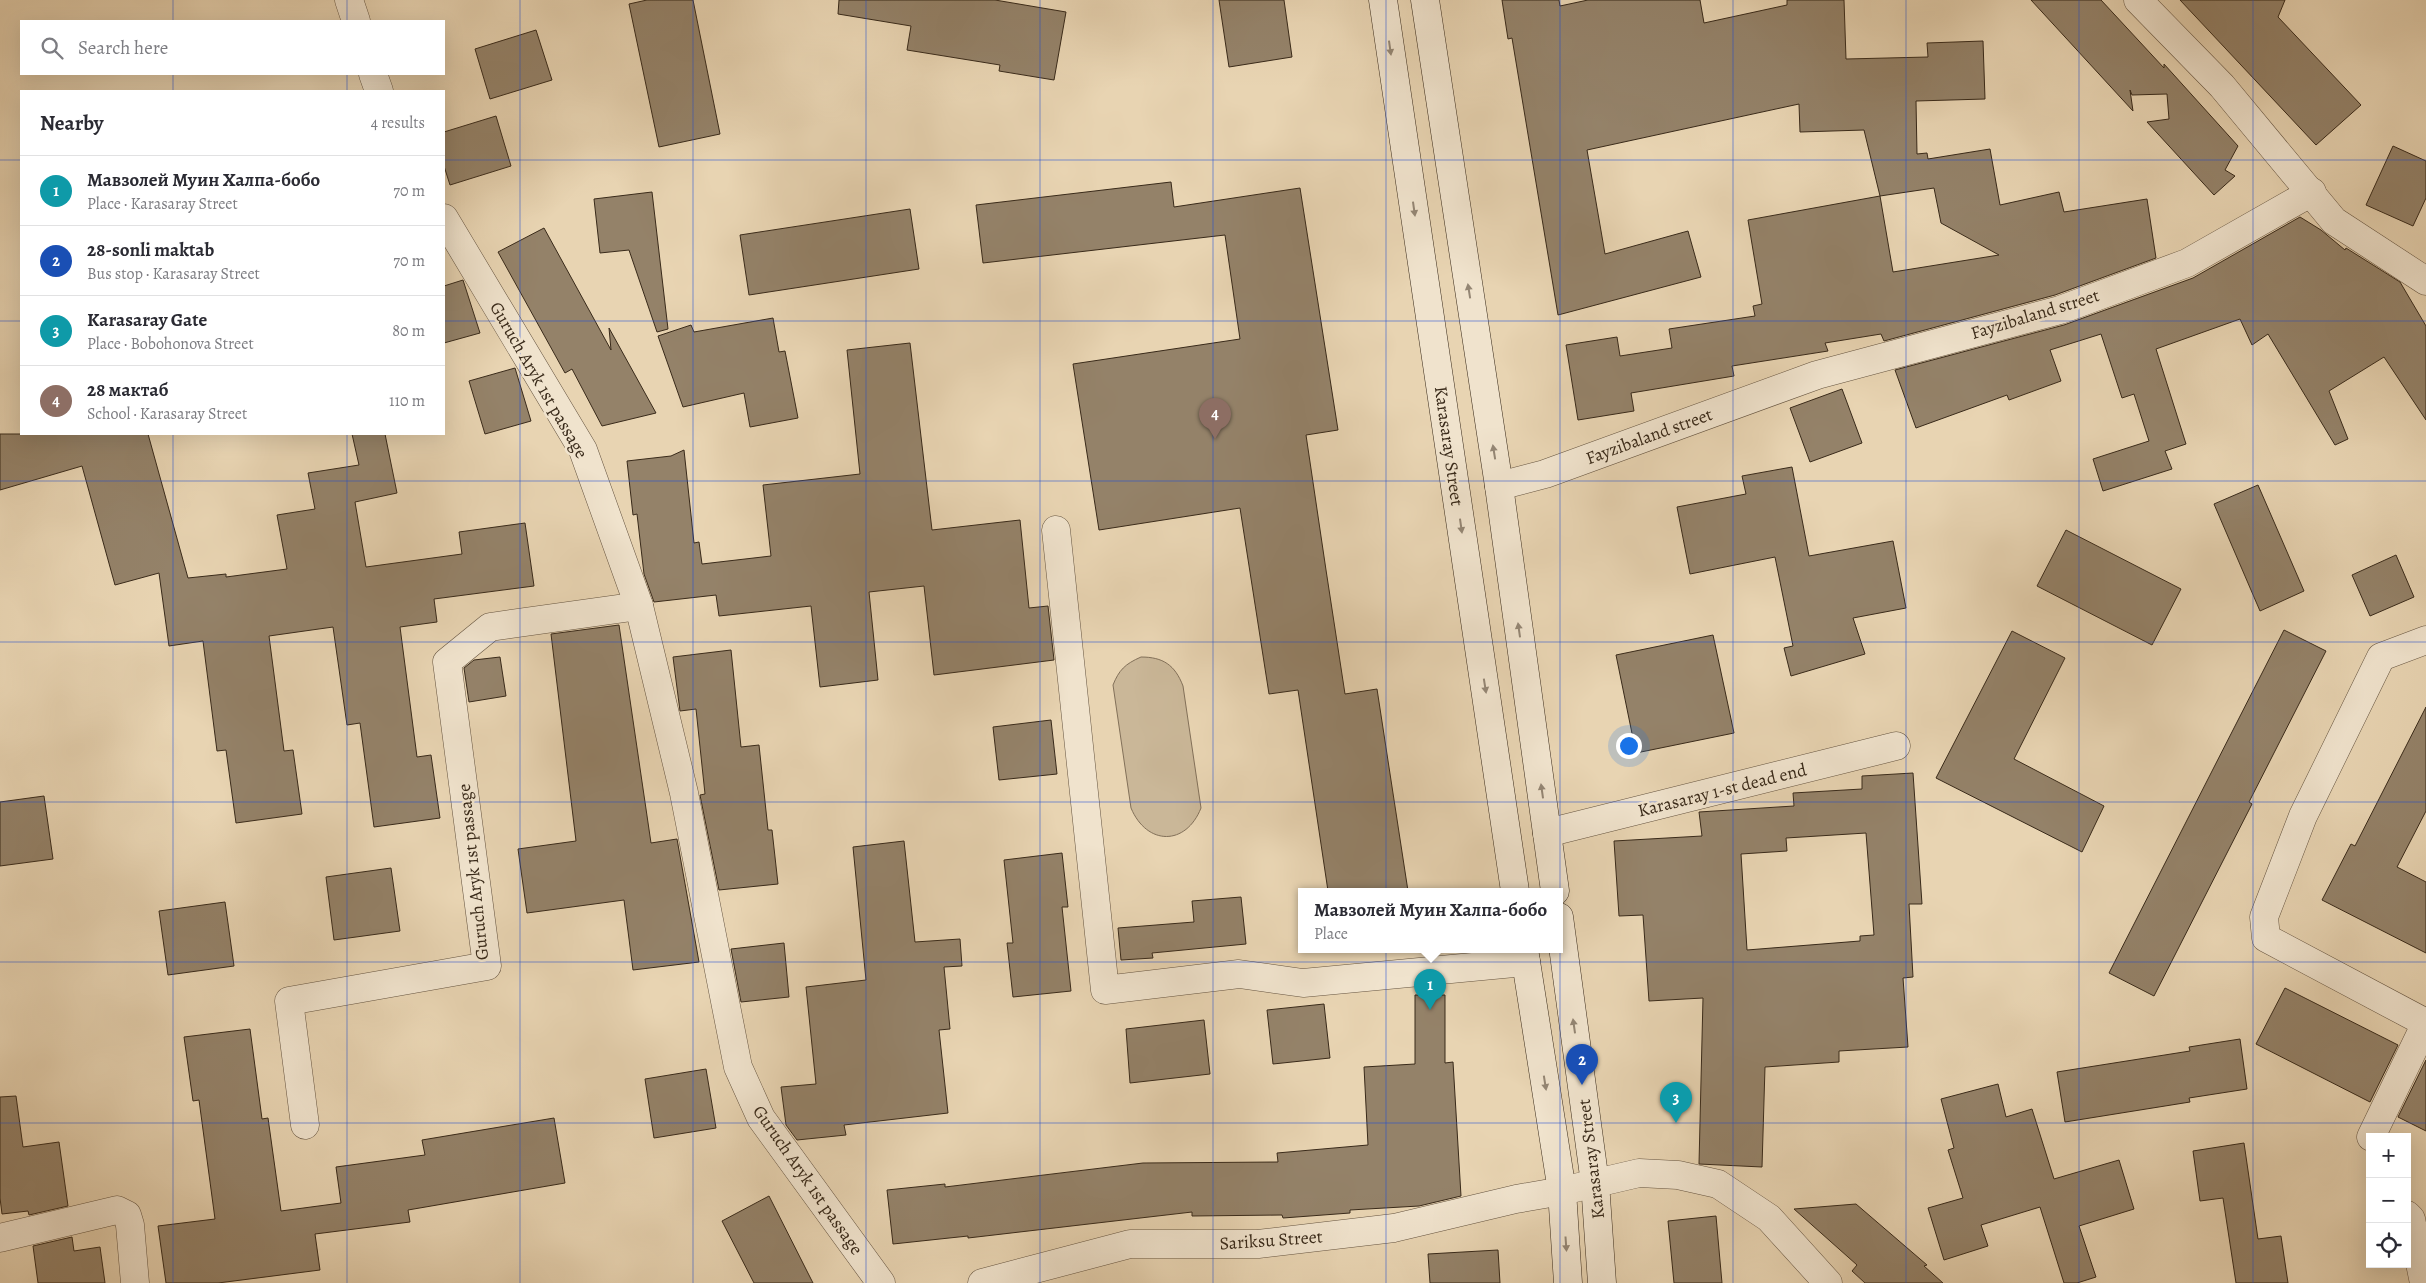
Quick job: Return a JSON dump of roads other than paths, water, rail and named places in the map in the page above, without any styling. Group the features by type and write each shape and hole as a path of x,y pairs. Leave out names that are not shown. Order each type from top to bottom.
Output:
{"street":[{"path":"349,0 356,20"},
{"name":"Karasaray Street","path":"1383,0 1515,888"},
{"path":"1425,0 1500,486 1555,888"},
{"path":"2138,0 2222,86 2312,192 2334,221 2426,281"},
{"path":"373,75 379,90"},
{"name":"Fayzibaland street","path":"1500,486 1545,474 1817,375 2069,307 2187,263 2312,192"},
{"name":"Guruch Aryk 1st passage","path":"445,220 583,450 639,606 684,793 738,1067 761,1118 881,1283"},
{"path":"1056,530 1105,990 1240,974 1303,983 1525,956"},
{"name":"Guruch Aryk 1st passage","path":"305,1125 289,1001 487,966 447,662 490,627 639,606"},
{"path":"2372,1133 2426,1023 2266,938 2264,917 2303,816 2381,657 2426,640"},
{"name":"Karasaray 1-st dead end","path":"1548,833 1896,746"},
{"name":"Karasaray Street","path":"1563,947 1595,1183 1602,1283"},
{"name":"Karasaray Street","path":"1525,956 1562,1191 1568,1283"},
{"name":"Sariksu Street","path":"982,1283 1130,1244 1258,1244 1394,1228 1516,1199 1562,1191 1639,1173 1678,1175 1718,1184 1770,1218 1828,1283"},
{"path":"0,1238 117,1210 127,1215 130,1225 135,1283"},
{"path":"2411,1219 2424,1283"}],"place":[{"name":"28 мактаб","path":"1215,439"},
{"name":"Мавзолей Муин Халпа-бобо","path":"1430,1010"},
{"name":"28-sonli maktab","path":"1582,1085"},
{"name":"Karasaray Gate","path":"1676,1123"}]}
